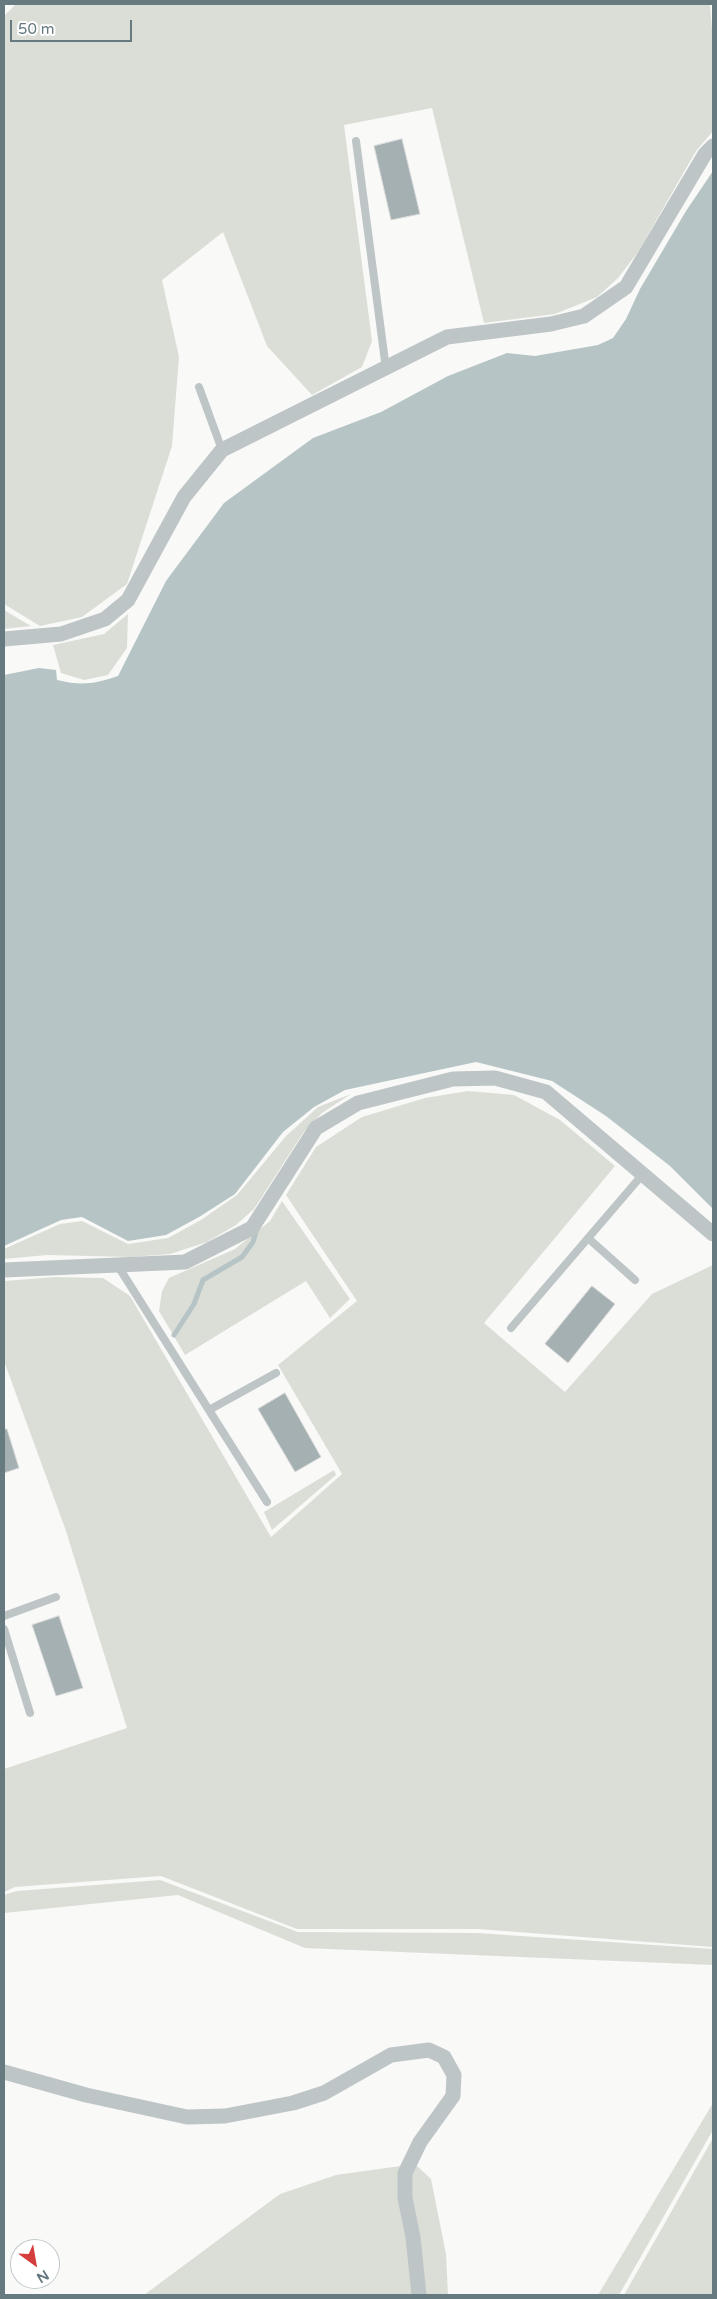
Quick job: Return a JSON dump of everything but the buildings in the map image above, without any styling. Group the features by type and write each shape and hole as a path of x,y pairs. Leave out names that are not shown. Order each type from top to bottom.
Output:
{"street":[{"path":"4,639 60,634 105,619 128,600 184,497 222,450 447,337 551,324 584,316 626,287 704,154 713,146"},
{"path":"4,1270 185,1262 252,1228 316,1128 358,1103 453,1079 495,1078 546,1092 713,1234"},
{"path":"4,2072 86,2094 187,2117 225,2116 293,2103 324,2093 391,2055 429,2050 444,2057 454,2075 453,2096 420,2142 405,2173 404,2198 412,2237 419,2295"}],"lane":[{"path":"356,141 386,369"},
{"path":"199,387 222,450"},
{"path":"511,1328 643,1174"},
{"path":"588,1238 635,1280"},
{"path":"118,1266 267,1502"},
{"path":"209,1410 276,1373"},
{"path":"4,1616 56,1597"},
{"path":"4,1629 30,1713"}],"shaded area":[{"path":"16,4 710,4 713,43 713,131 696,151 638,252 618,278 597,297 555,314 484,323 432,108 344,125 372,341 362,367 312,395 267,346 223,232 162,280 179,357 172,446 127,584 82,617 40,626 4,604 4,16"},
{"path":"713,171 713,1209 670,1166 606,1116 552,1081 476,1062 345,1090 314,1107 283,1132 235,1194 166,1235 128,1241 82,1217 61,1220 4,1246 4,675 39,668 56,670 57,680 74,683 102,681 118,676 166,581 224,503 313,438 381,412 448,376 507,353 535,356 598,345 613,338 626,319 640,289 686,211"},
{"path":"4,610 31,626 4,629"},
{"path":"128,614 127,648 108,675 84,680 61,673 53,645 104,634"},
{"path":"468,1091 514,1095 560,1120 615,1166 484,1323 565,1392 652,1294 713,1265 713,1947 478,1929 297,1929 161,1876 15,1887 4,1892 4,1769 127,1728 66,1531 4,1361 4,1281 55,1277 103,1278 130,1296 271,1537 342,1474 278,1365 357,1301 286,1195 316,1147 362,1117 425,1098"},
{"path":"351,1094 322,1113 303,1133 254,1209 236,1225 207,1242 170,1254 131,1257 47,1255 4,1259 4,1249 60,1224 82,1221 128,1244 168,1238 201,1220 237,1195 286,1136 318,1107"},
{"path":"282,1201 350,1299 330,1318 306,1281 185,1355 159,1311 162,1291 169,1278 235,1249 270,1221"},
{"path":"334,1470 336,1475 272,1530 264,1512"},
{"path":"160,1880 298,1932 477,1933 713,1949 713,1965 305,1948 178,1895 4,1913 4,1895 17,1891"},
{"path":"713,2103 713,2130 619,2295 598,2295"},
{"path":"713,2138 713,2295 624,2295"},
{"path":"415,2164 431,2179 446,2254 448,2295 144,2295 280,2194 336,2175"}],"waterway":[{"path":"174,1335 194,1304 203,1280 242,1257 253,1242 256,1232"}]}
